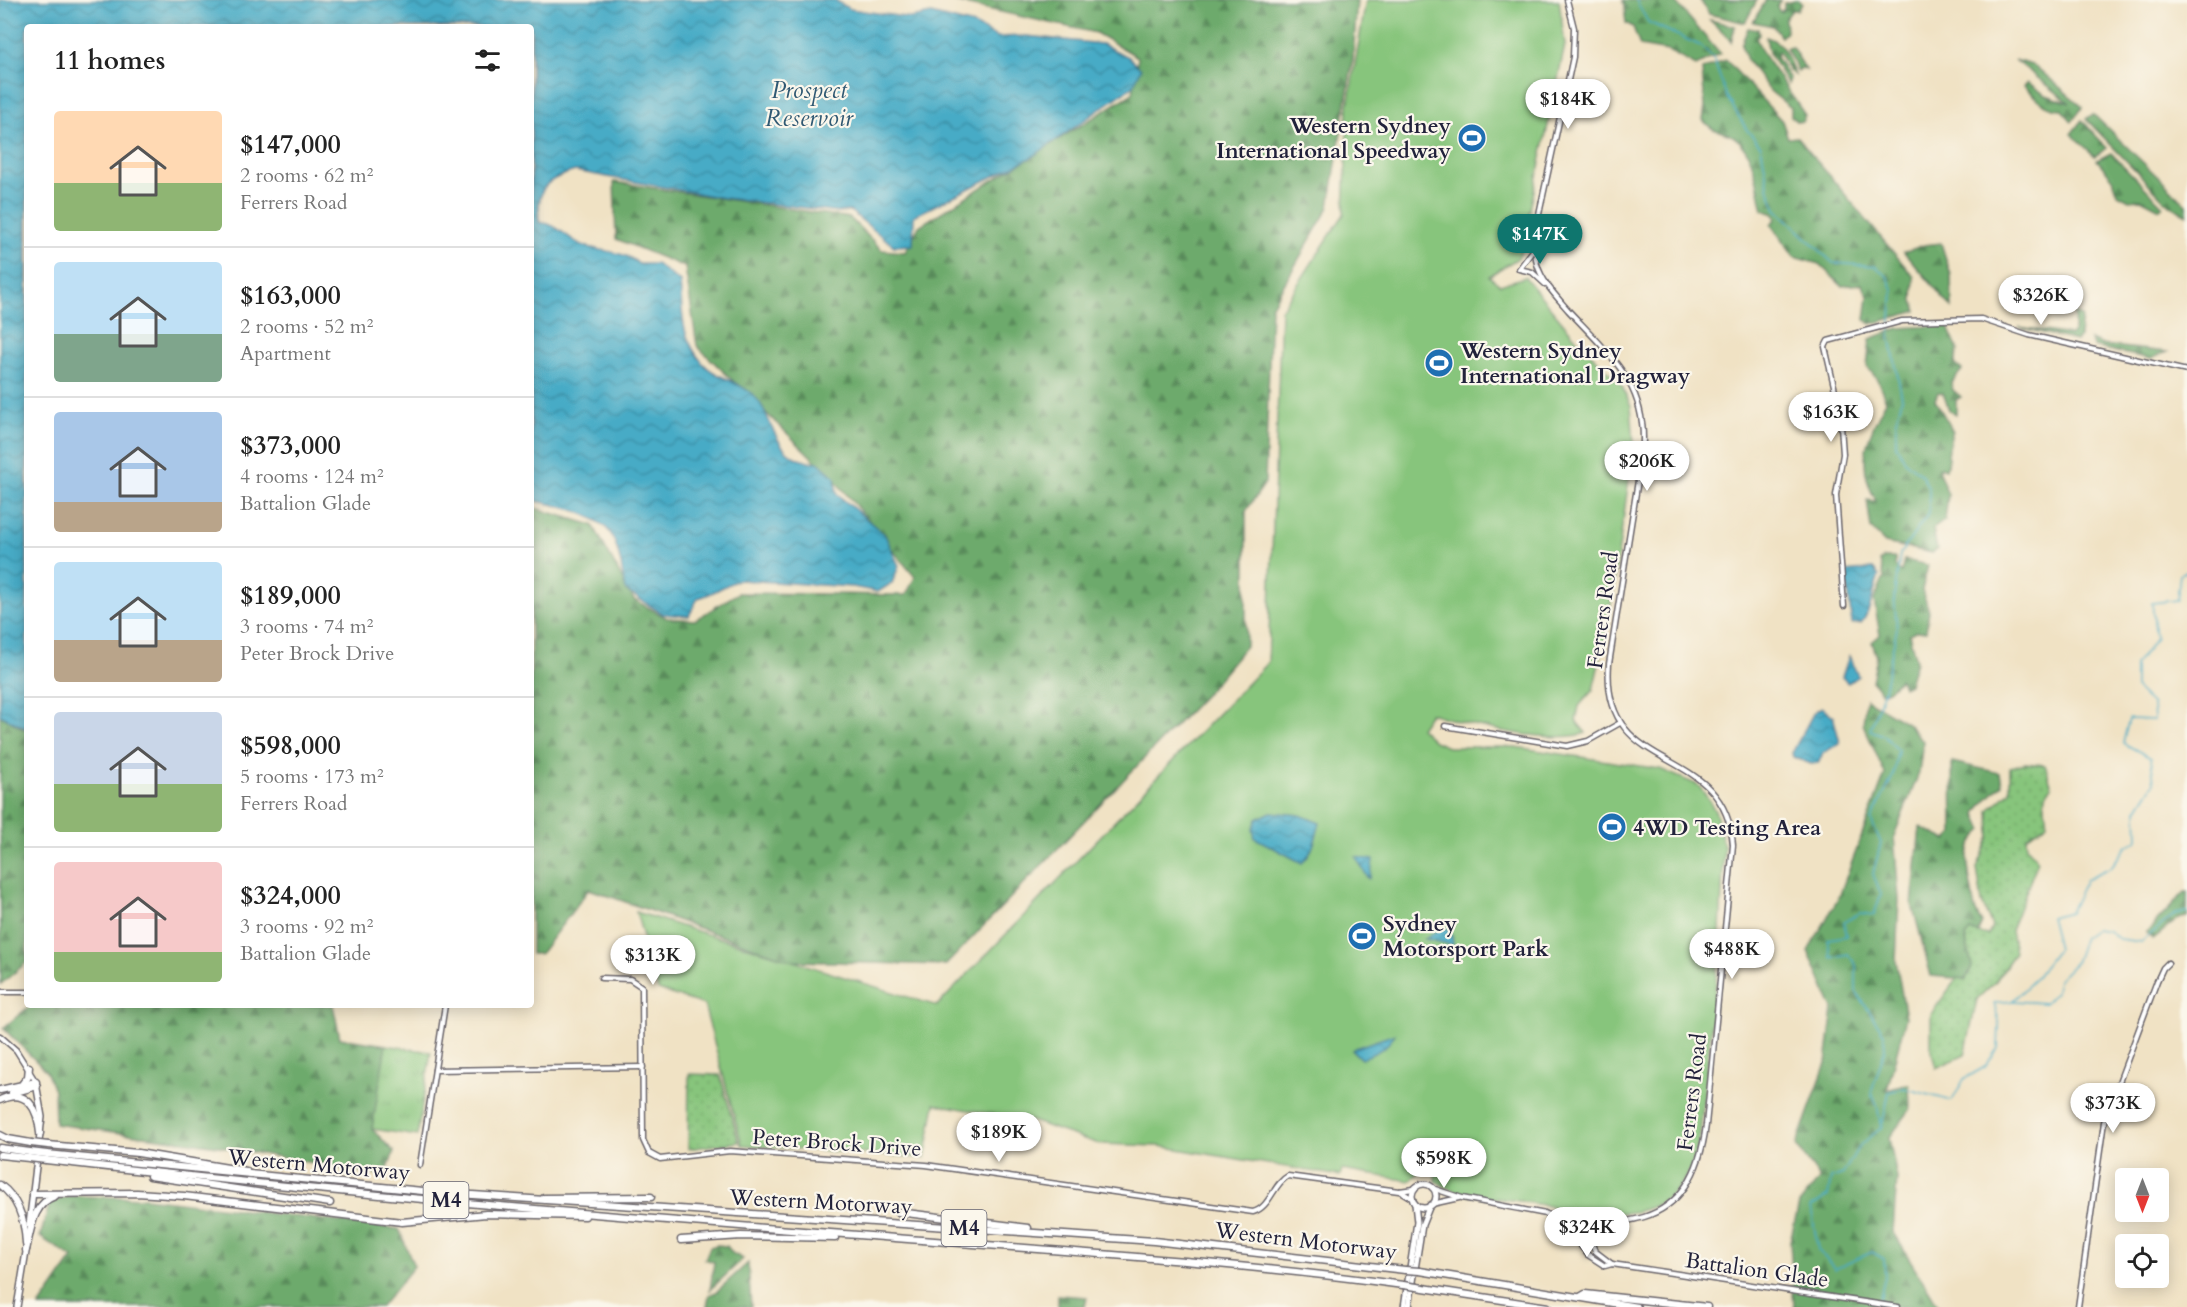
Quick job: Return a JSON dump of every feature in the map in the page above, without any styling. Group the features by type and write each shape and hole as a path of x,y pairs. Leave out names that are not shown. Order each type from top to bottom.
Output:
{"highway":[{"path":"20,1085 28,1077 28,1067"},
{"path":"0,1090 36,1084"},
{"path":"0,1100 8,1094 36,1084"},
{"path":"0,1100 16,1095 28,1100 36,1112 40,1133"},
{"name":"M4","path":"0,1135 8,1139 31,1143 145,1154 292,1179"},
{"name":"Western Motorway","path":"0,1148 110,1167 314,1189 847,1235 1142,1255 1403,1285 1548,1307"},
{"name":"Western Motorway","path":"0,1155 30,1155"},
{"name":"Western Motorway","path":"46,1157 523,1199 1058,1233 1222,1248 1405,1269 1637,1307"},
{"path":"110,1167 144,1175 330,1203"},
{"path":"0,1185 18,1206 24,1223 26,1251"},
{"path":"26,1251 38,1208 49,1197 65,1193"},
{"path":"33,1194 184,1196 402,1222 486,1214 619,1215"},
{"path":"523,1199 566,1196 651,1197"},
{"path":"898,1212 1058,1233"},
{"path":"681,1240 741,1236 843,1238 847,1235"},
{"path":"1580,1297 1585,1294 1707,1307"}],"main road":[{"path":"17,1307 40,1133 42,1108 36,1084"},
{"path":"1404,1307 1418,1222 1414,1188 1423,1184 1432,1188 1436,1196 1422,1225 1409,1307"},
{"path":"1414,1202 1421,1207 1431,1205"}],"street":[{"name":"Ferrers Road","path":"1567,0 1574,28 1573,57 1536,228 1535,249 1538,266 1548,286 1623,371 1634,388 1642,413 1643,444 1608,672 1610,696 1620,723 1640,745 1686,769 1707,784 1728,816 1733,853 1706,1125 1699,1163 1689,1182 1665,1206 1643,1217 1606,1223 1588,1232"},
{"path":"1535,249 1519,269 1532,272 1548,286"},
{"path":"1844,606 1836,495 1843,454 1840,412 1825,347 1828,341 1895,322 1981,319 2029,335 2187,371"},
{"path":"1445,726 1568,746 1588,741 1620,723"},
{"path":"2078,1307 2104,1122 2157,981 2168,963"},
{"path":"435,1070 643,1067 642,987 630,979 602,978"},
{"path":"0,992 24,992"},
{"path":"420,1165 445,1008"},
{"path":"0,1036 16,1050 36,1084"},
{"name":"Peter Brock Drive","path":"643,1067 643,1140 649,1153 660,1159 730,1151 926,1165 1253,1212 1260,1210 1278,1185 1288,1176 1400,1191 1414,1188"},
{"path":"1432,1188 1462,1198 1572,1219 1579,1217 1586,1220 1595,1251 1612,1264"},
{"name":"Peter Brock Drive","path":"1400,1191 1414,1202"},
{"path":"1431,1205 1462,1198"},
{"path":"1541,1212 1555,1219 1575,1238 1582,1238 1588,1232"},
{"path":"1568,1231 1568,1224 1572,1219"},
{"name":"Ferrers Road","path":"1586,1220 1606,1223"},
{"name":"Battalion Glade","path":"1575,1238 1596,1261 1605,1266 1612,1264 1896,1307"}],"green space":[{"path":"946,0 1357,0 1353,59 1329,207 1271,307 1265,483 1246,511 1246,646 1205,695 946,965 792,961 589,889 540,954 534,954 534,508 593,525 634,600 667,618 695,620 738,593 906,595 915,577 832,477 697,346 685,267 616,239 614,182 850,218 882,250 905,252 919,226 1133,93 1138,57 1096,33"},
{"path":"1366,0 1559,0 1565,45 1521,252 1518,258 1489,276 1500,285 1525,277 1579,342 1621,384 1631,406 1634,444 1608,625 1593,690 1579,706 1576,721 1586,733 1552,737 1531,735 1486,728 1430,713 1420,728 1434,741 1448,747 1515,747 1660,769 1698,785 1709,800 1716,813 1724,847 1719,952 1700,1135 1690,1169 1675,1192 1655,1206 1631,1212 1605,1213 1465,1194 1436,1181 1434,1169 1425,1167 1410,1181 1342,1170 1340,1176 1159,1146 1099,1144 1031,1121 935,1104 925,1158 742,1145 704,1005 658,990 636,912 937,1006 1268,662 1281,310 1344,214 1348,105"},
{"path":"1623,0 1674,0 1720,54 1696,66 1668,51 1640,46 1633,27 1626,23"},
{"path":"1700,0 1757,0 1745,23 1709,14"},
{"path":"1766,0 1781,0 1777,7 1780,12 1784,9 1784,3 1798,0 1802,4 1797,10 1792,10 1785,19 1786,32 1781,37 1773,26 1753,22"},
{"path":"1710,20 1735,26 1731,42 1729,39"},
{"path":"1748,28 1758,29 1759,35 1756,38 1763,54 1805,115 1802,122 1796,121 1791,116 1791,108 1770,91 1747,60 1741,45"},
{"path":"1766,37 1778,43 1788,57 1795,75 1789,71 1778,51 1776,57 1790,79 1788,84 1769,53"},
{"path":"1792,47 1806,70 1801,68 1798,71 1786,48"},
{"path":"1726,60 1782,121 1788,138 1797,137 1914,277 1913,301 1917,311 1871,324 1865,320 1868,296 1862,284 1842,286 1819,264 1794,257 1771,224 1776,219 1774,214 1763,210 1747,151 1734,137 1711,128 1703,120 1705,107 1702,70"},
{"path":"2015,60 2035,66 2083,107 2072,121 2061,109 2045,104 2024,86 2027,82 2046,95 2070,103"},
{"path":"2093,114 2187,205 2187,215 2170,206 2086,119"},
{"path":"2082,120 2107,148 2095,156 2071,134"},
{"path":"2111,153 2163,206 2160,209 2141,199 2129,200 2118,194 2113,179 2097,160"},
{"path":"1941,243 1951,275 1952,308 1904,252 1924,245"},
{"path":"2074,313 2082,316 2080,337 2076,341 2019,327 2070,335 2074,331"},
{"path":"1947,325 1958,350 1955,364 1962,370 1951,383 1953,390 1961,397 1956,400 1956,414 1949,410 1943,393 1938,392 1935,400 1953,431 1946,469 1940,467 1939,472 1948,495 1945,520 1933,529 1937,550 1932,553 1885,543 1871,529 1867,500 1876,501 1866,474 1866,450 1873,426 1886,401 1877,379 1867,367 1870,339 1899,328"},
{"path":"2090,340 2103,345 2167,352 2151,359 2094,347"},
{"path":"1884,558 1895,558 1895,566 1901,572 1904,560 1928,565 1922,590 1929,611 1926,631 1909,634 1916,661 1909,684 1903,687 1900,679 1888,691 1881,692 1872,681 1877,657 1872,642 1880,635 1874,600 1884,578 1880,561"},
{"path":"1866,699 1907,723 1923,741 1919,773 1894,836 1899,899 1896,961 1906,1017 1887,1090 1909,1084 1910,1110 1889,1138 1897,1178 1893,1232 1939,1307 1794,1307 1790,1241 1799,1204 1820,1178 1796,1146 1826,1063 1833,1009 1808,951 1838,899 1885,774 1863,724"},
{"path":"0,715 24,729 24,965 1,984"},
{"path":"1952,762 2000,773 2002,784 1978,809 1976,814 1983,830 1971,844 1969,851 1968,866 1974,904 1982,923 1978,932 1970,931 1965,937 1972,966 1966,979 1931,976 1912,904 1920,827 1947,840 1953,834"},
{"path":"2025,763 2045,765 2052,787 2045,799 2047,824 2026,837 2027,847 2038,861 2011,930 2015,952 1996,981 1977,999 1965,1055 1936,1068 1931,1050 1931,1014 1957,978 1966,979 1972,967 1965,937 1969,931 1988,935 1992,927 1982,903 1977,868 1990,836 1989,810 2010,791 2010,767"},
{"path":"2187,892 2187,917 2178,919 2153,939 2146,933"},
{"path":"27,1008 334,1008 340,1038 386,1045 372,1129 394,1152 385,1176 218,1146 55,1124 54,1091 46,1071 3,1028"},
{"path":"386,1045 431,1052 417,1136 372,1129"},
{"path":"689,1074 720,1075 739,1142 688,1149"},
{"path":"71,1196 146,1198 399,1229 414,1266 381,1307 39,1307 73,1258 40,1237 50,1202"},
{"path":"727,1246 732,1253 743,1259 710,1290 714,1262 705,1259 710,1247"},
{"path":"748,1263 751,1307 707,1307 709,1295 716,1292"},
{"path":"1058,1295 1087,1297 1085,1307 1058,1307"}],"water":[{"name":"Prospect Reservoir","path":"0,0 835,0 850,9 911,18 931,14 974,25 997,37 1027,36 1102,44 1129,57 1141,69 1133,86 1032,157 914,216 913,245 894,246 850,211 839,212 723,198 575,171 556,178 544,188 539,201 539,222 551,225 588,247 618,253 639,264 656,264 680,282 686,335 696,354 716,374 751,393 765,412 782,445 790,454 802,460 818,462 835,477 837,494 885,535 899,566 892,583 878,592 853,587 739,580 698,598 689,616 663,614 625,590 614,540 606,528 598,522 570,509 534,501 534,24 24,24 24,727 0,715"},
{"path":"1873,569 1879,576 1870,607 1861,623 1852,624 1846,572"},
{"path":"1849,656 1858,676 1848,683 1842,677"},
{"path":"1822,707 1833,716 1840,743 1823,753 1818,763 1811,764 1793,757 1792,753 1814,712"},
{"path":"1271,812 1300,815 1320,823 1311,850 1302,863 1255,838 1253,829 1257,819"},
{"path":"1356,857 1373,860 1370,879 1368,878"},
{"path":"1441,928 1449,929 1453,945 1425,939"},
{"path":"1395,1034 1385,1046 1361,1059 1352,1050 1355,1048"}],"waterway":[{"path":"1636,0 1648,22 1701,46 1713,58 1727,97 1747,130 1761,146 1769,191 1776,209 1833,263 1875,266 1887,276 1893,289 1890,336 1902,398 1896,424 1896,445 1905,461 1922,475 1929,489 1929,513 1900,554 1894,597 1897,628 1884,690 1870,730 1883,735 1898,750 1893,776 1871,820 1881,843 1873,874 1881,894 1874,915 1860,913 1844,922 1847,936 1828,939 1831,958 1848,954 1856,965 1856,991 1884,1034 1885,1050 1871,1093 1877,1104 1881,1128 1859,1146 1843,1174 1831,1178 1828,1196 1811,1207 1818,1250 1835,1269 1872,1252 1884,1259 1885,1277 1878,1307"},
{"path":"1882,1126 1889,1092 1904,1088 1952,1101 1964,1079 1985,1067 1998,1048 1999,1022 1994,1003 2012,1001 2035,979 2058,948 2050,917 2070,912 2086,879 2111,867 2126,847 2138,839 2137,810 2154,783 2151,758 2123,743 2129,719 2154,720 2153,705 2135,688 2135,665 2156,638 2152,603 2177,600 2180,574 2187,571"},
{"path":"2013,1001 2045,1003 2056,992 2058,980 2075,963 2084,937 2095,929 2109,931 2119,939 2141,942 2175,914 2187,912"}],"place":[{"name":"Western Sydney International Speedway","path":"1472,138"},
{"name":"Western Sydney International Dragway","path":"1439,363"},
{"name":"4WD Testing Area","path":"1612,827"},
{"name":"Sydney Motorsport Park","path":"1362,936"}]}
